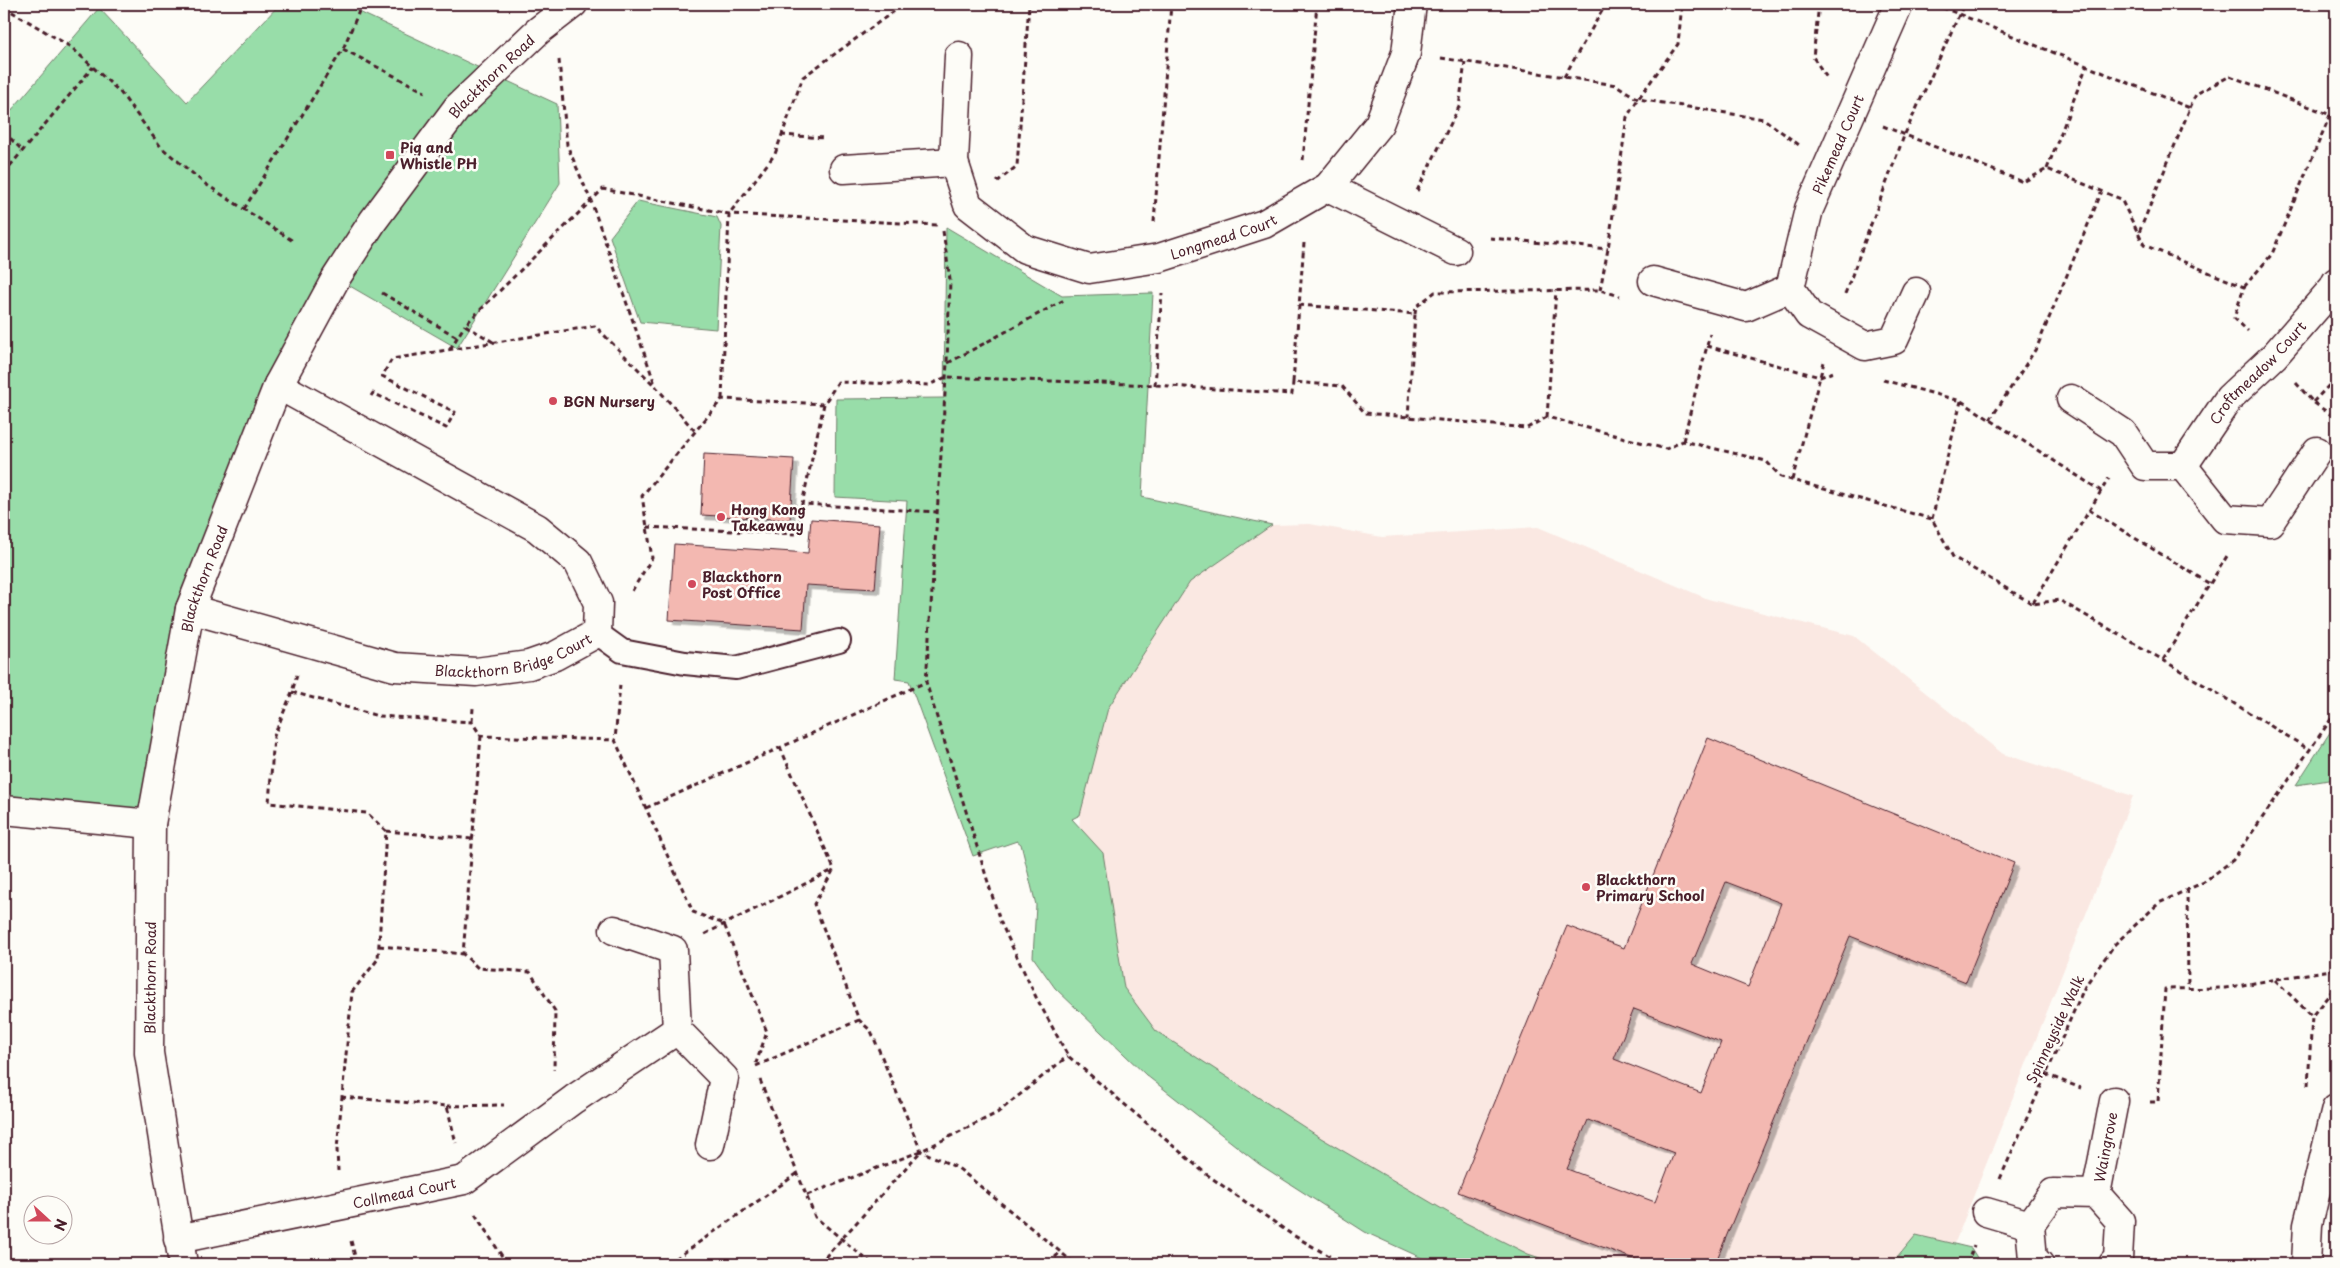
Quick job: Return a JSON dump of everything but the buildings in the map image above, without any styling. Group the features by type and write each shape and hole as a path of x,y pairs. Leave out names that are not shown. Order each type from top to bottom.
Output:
{"street":[{"name":"Blackthorn Road","path":"181,1252 149,1053 151,824 190,608 278,385 336,278 373,221 457,108 538,31 573,4"},
{"name":"Longmead Court","path":"968,205 1025,249 1089,269 1159,258 1264,224 1328,187 1379,124 1406,53 1412,4"},
{"name":"Pikemead Court","path":"1790,288 1809,209 1899,4"},
{"path":"959,56 954,162 968,205"},
{"path":"844,169 954,162"},
{"path":"1328,187 1456,251"},
{"path":"1653,281 1746,307 1790,288 1809,315 1865,346 1894,340 1916,292"},
{"name":"Croftmeadow Court","path":"2183,466 2229,398 2274,356 2334,287 2336,282"},
{"name":"Blackthorn Bridge Court","path":"190,608 395,666 476,672 529,665 555,656 596,633 598,603 578,562 537,528 278,385"},
{"path":"2071,400 2123,433 2145,466 2183,466 2225,519 2270,522 2316,451"},
{"path":"4,810 151,824"},
{"path":"614,930 673,950 678,1030 724,1078 710,1145"},
{"name":"Collmead Court","path":"181,1252 341,1207 464,1180 574,1099 678,1030"},
{"name":"Waingrove","path":"2096,1194 2114,1101"},
{"path":"2306,1264 2308,1224 2336,1109"},
{"name":"Waingrove","path":"2030,1225 2053,1193 2096,1194 2120,1222 2120,1263"},
{"path":"1986,1212 2030,1225 2033,1259 2039,1264"}],"lane":[{"path":"596,633 622,651 685,663 736,668 839,641"}],"path":[{"path":"244,209 344,49 362,4"},
{"path":"629,596 652,558 642,496 722,398 730,214 774,154 803,77 904,4"},
{"path":"968,205 1017,166 1029,4"},
{"path":"1155,385 1162,280 1154,229 1171,4"},
{"path":"1564,77 1606,4"},
{"path":"1600,290 1608,250 1627,118 1638,99 1678,44 1682,4"},
{"path":"1819,4 1813,57 1851,113 2022,182 2047,169 2087,66"},
{"path":"1934,4 2190,108"},
{"path":"1792,480 1832,329 1904,136 1964,4"},
{"path":"4,7 71,47 120,92 162,147 204,183 293,241"},
{"path":"344,49 457,108"},
{"path":"558,50 567,144 591,201 656,387"},
{"path":"1406,53 1616,85 1638,99 1764,119 1828,166"},
{"path":"1401,223 1459,107 1466,62"},
{"path":"4,174 93,67"},
{"path":"2138,236 2196,94 2230,76 2336,116"},
{"path":"2330,115 2272,254 2244,287 2234,318 2274,356 2312,402 2336,419"},
{"path":"4,132 23,151"},
{"path":"2047,169 2121,199 2144,245 2244,287"},
{"path":"450,349 465,325 603,189 730,214 942,225 950,280 947,363 926,682 1000,922 1036,997 1068,1056 1206,1174 1291,1234 1343,1264"},
{"path":"1990,420 2037,347 2102,191"},
{"path":"1408,417 1416,308 1434,292 1467,229 1488,238 1608,250"},
{"path":"947,363 1088,287 1089,269"},
{"path":"1547,417 1556,290"},
{"path":"1434,292 1600,290 1628,299"},
{"path":"382,293 457,337"},
{"path":"1299,305 1415,314"},
{"path":"465,325 493,342"},
{"path":"354,426 373,393 446,428 455,412 382,376 392,359 595,326 656,387 695,431"},
{"path":"1684,441 1712,326"},
{"path":"1707,346 1820,377 1842,369"},
{"path":"648,528 798,534 802,504 824,404 838,382 929,384 946,377 1155,385 1292,394 1293,382 1342,386 1365,413 1527,428 1547,417 1666,449 1684,441 1766,461 1781,477 1932,519"},
{"path":"2312,402 2336,378"},
{"path":"1879,379 1961,401 2101,491"},
{"path":"722,398 824,404"},
{"path":"1961,401 1932,519 1953,557 2033,604 2059,600 2163,660 2310,750"},
{"path":"2033,604 2089,510 2131,446"},
{"path":"802,504 937,512"},
{"path":"2089,510 2210,584"},
{"path":"2163,660 2249,521"},
{"path":"305,640 292,692 274,736 269,803 367,813 386,832 473,839"},
{"path":"622,651 615,740 693,912 724,924 767,1032 755,1066 816,1217 872,1264"},
{"path":"646,808 926,682"},
{"path":"292,692 378,716 472,722 481,736 463,954"},
{"name":"Spinneyside Walk","path":"1967,1264 1986,1212 2085,986 2115,944 2159,903 2204,882 2233,860 2336,712"},
{"path":"481,736 615,740"},
{"path":"780,747 834,870"},
{"path":"341,1207 337,1149 352,992 378,958 386,832"},
{"path":"673,950 834,870"},
{"path":"834,870 814,904 858,1020 870,1031 921,1151 958,1168 1075,1264"},
{"path":"2187,889 2188,988"},
{"path":"379,946 463,954 478,968 530,972 555,1011 553,1068 574,1099"},
{"path":"2045,1074 2114,1101 2158,1102 2165,989 2225,988 2336,969"},
{"path":"2274,980 2312,1016"},
{"path":"2307,1091 2312,1016 2336,986"},
{"path":"755,1066 858,1020"},
{"path":"807,1195 921,1151 997,1113 1068,1056"},
{"path":"342,1096 447,1106 464,1180 476,1218 507,1264"},
{"path":"819,1264 921,1151"},
{"path":"668,1264 798,1173"},
{"path":"1049,1264 1060,1252"}],"shaded area":[{"name":"Blackthorn Primary School","path":"1310,524 1382,537 1538,527 1708,599 1854,636 2003,754 2133,796 1956,1240 1937,1264 1475,1264 1301,1166 1069,959 1080,815 1108,708 1190,582 1272,525"}],"green space":[{"path":"280,4 342,4 557,104 560,183 457,348 336,278 190,609 151,824 4,810 4,119 99,8 187,102"},
{"path":"638,201 717,217 721,226 716,329 640,322 610,237"},
{"path":"946,227 1062,296 1153,293 1142,497 1272,525 1190,582 1108,708 1080,815 1072,819 1103,853 1124,988 1156,1031 1321,1138 1466,1223 1528,1254 1558,1264 1435,1264 1365,1232 1259,1164 1146,1075 1055,988 1033,957 1036,905 1021,844 1017,841 973,856 909,681 895,679 907,501 835,497 836,399 944,398"},
{"path":"2336,723 2336,779 2296,785"},
{"path":"1916,1235 1971,1248 1981,1264 1892,1264"}],"place":[{"name":"Pig and Whistle PH","path":"390,155"},
{"name":"BGN Nursery","path":"553,401"},
{"name":"Hong Kong Takeaway","path":"721,517"},
{"name":"Blackthorn Post Office","path":"692,584"},
{"name":"Blackthorn Primary School","path":"1586,887"}]}
